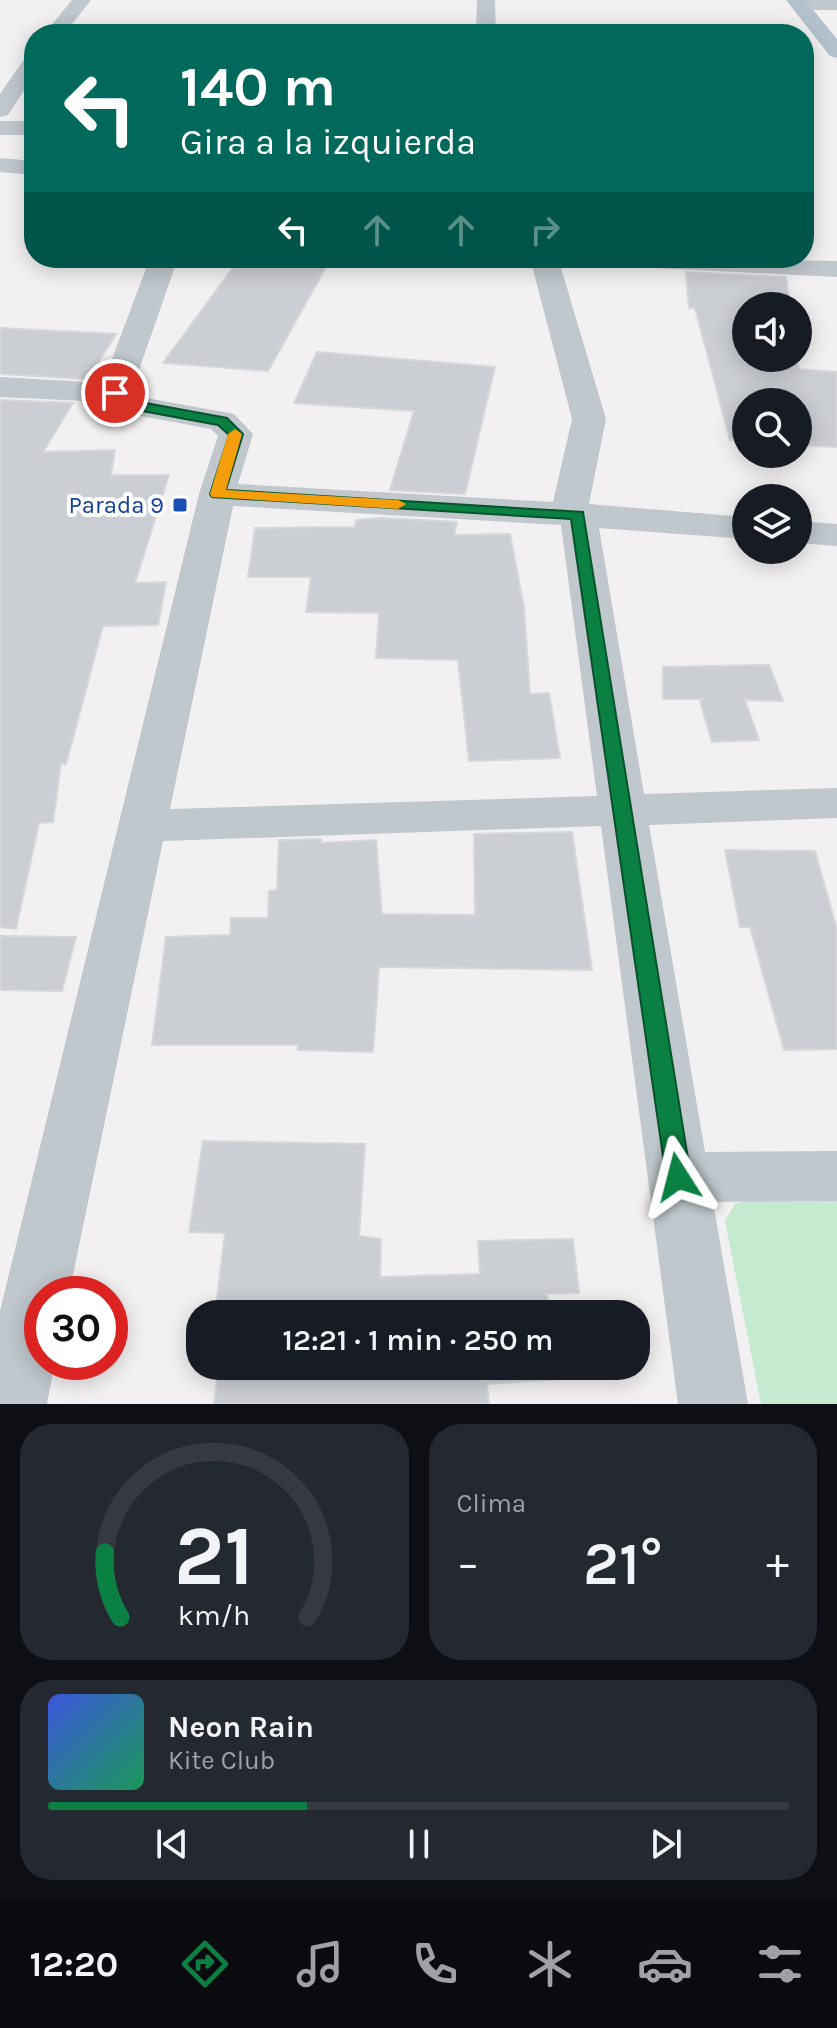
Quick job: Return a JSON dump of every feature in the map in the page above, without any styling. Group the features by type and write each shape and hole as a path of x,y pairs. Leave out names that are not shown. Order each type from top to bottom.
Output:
{"main road":[{"path":"796,2 836,49"}],"street":[{"path":"62,24 82,0"},
{"path":"486,0 486,24"},
{"path":"796,2 837,4"},
{"path":"0,110 24,76"},
{"path":"0,128 24,128"},
{"path":"0,165 24,167"},
{"path":"115,393 160,268"},
{"path":"547,268 589,419 573,514 713,1404"},
{"path":"814,268 837,269"},
{"path":"0,387 115,393 131,405 222,421 236,434 217,494 12,1404"},
{"path":"217,494 573,514 732,527"},
{"path":"812,533 837,535"},
{"path":"142,826 837,803"},
{"path":"678,1177 837,1176"}],"green space":[{"path":"762,1197 837,1197 837,1404 761,1404 725,1221 735,1204"}],"building":[{"path":"233,268 325,268 268,371 163,363"},
{"path":"686,272 786,277 788,292 732,292 732,372 837,372 837,447 812,446 812,388 732,388 730,440 695,308 689,308"},
{"path":"0,328 116,334 88,379 0,374"},
{"path":"317,352 495,367 465,494 390,490 414,411 294,403"},
{"path":"0,400 73,403 43,452 115,450 111,475 169,475 135,583 166,582 158,625 103,626 66,764 61,764 53,822 39,823 16,929 0,927"},
{"path":"382,518 457,522 454,535 510,534 524,608 530,694 549,693 560,758 469,761 458,660 376,658 379,613 306,612 311,577 248,577 255,528 355,527 356,520"},
{"path":"769,665 783,701 745,700 759,740 712,742 700,701 704,699 663,699 663,667"},
{"path":"572,832 592,970 379,967 373,1052 298,1050 298,1045 152,1045 166,937 230,935 231,918 268,918 269,891 277,890 279,840 321,839 321,843 376,840 382,914 475,915 474,834"},
{"path":"725,850 815,851 837,930 837,1049 784,1050 750,927 740,927"},
{"path":"0,936 76,937 62,991 0,990"},
{"path":"203,1141 365,1144 359,1236 381,1239 380,1277 480,1274 478,1241 573,1239 579,1293 547,1294 548,1300 217,1300 225,1233 189,1232"},
{"path":"217,1380 545,1380 487,1384 489,1404 214,1404"}],"slow traffic":[{"path":"235,434 217,494 398,504"}],"place":[{"name":"Parada 9","path":"180,505"}],"route":[{"path":"115,393 131,405 222,421 236,434 217,494 578,515 678,1177"}]}
